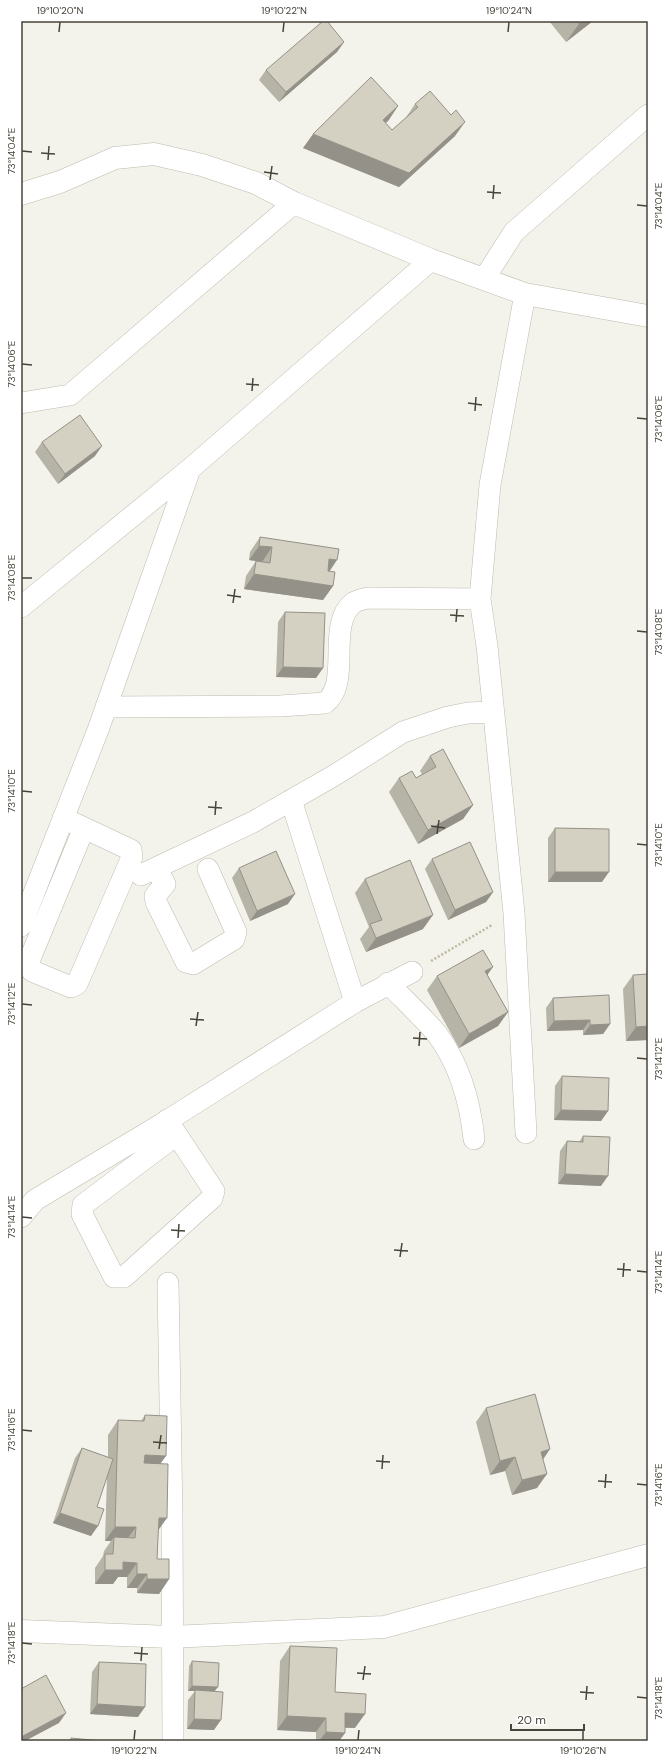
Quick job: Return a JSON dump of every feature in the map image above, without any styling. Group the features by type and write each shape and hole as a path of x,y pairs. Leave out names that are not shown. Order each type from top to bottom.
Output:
{"street":[{"path":"484,279 514,232 648,115"},
{"path":"21,194 60,182 115,158 154,154 202,165 256,183 294,203 432,260 525,294 648,316"},
{"path":"21,403 70,395 294,203"},
{"path":"21,607 190,469 432,260"},
{"path":"525,294 490,485 480,599 514,913 526,1133"},
{"path":"21,926 106,707 190,469"},
{"path":"106,707 280,706 325,703 335,693 342,625 347,610 354,602 368,598 480,599"},
{"path":"208,869 236,932 234,939 193,964 186,962 156,902 155,896 165,884 149,871 253,822 335,775 404,732 448,717 468,713 493,712"},
{"path":"291,800 355,1002"},
{"path":"63,818 132,850 132,857 77,984 71,987 32,971 25,960 56,897 84,828"},
{"path":"35,889 56,897"},
{"path":"172,1128 214,1191 212,1198 124,1277 114,1277 82,1214 83,1205 172,1128 355,1002 388,983 412,972"},
{"path":"388,983 437,1034 461,1075 471,1113 474,1139"},
{"path":"21,1217 35,1200 172,1128"},
{"path":"168,1283 172,1518 171,1637 173,1741"},
{"path":"21,1631 171,1637 384,1627 648,1555"}],"path":[{"path":"412,972 514,913"}],"building":[{"path":"323,21 327,21 344,42 286,92 266,70"},
{"path":"576,21 583,21 579,24"},
{"path":"371,77 398,106 383,120 392,130 418,107 415,104 430,91 451,115 456,110 465,122 409,173 313,134"},
{"path":"80,415 102,446 65,474 42,442"},
{"path":"260,537 339,549 337,560 329,559 328,571 335,572 333,586 254,574 256,561 270,563 272,547 259,546"},
{"path":"285,612 325,613 323,668 283,667"},
{"path":"443,749 473,805 428,830 399,778 412,771 416,778 436,767 430,756"},
{"path":"555,828 609,829 609,872 555,872"},
{"path":"470,842 493,892 455,910 432,859"},
{"path":"276,851 295,894 257,911 239,868"},
{"path":"410,860 433,915 376,938 370,924 382,920 365,879"},
{"path":"483,950 493,967 485,971 508,1012 469,1034 437,976"},
{"path":"648,974 648,1026 636,1027 633,975"},
{"path":"609,995 610,1024 590,1025 590,1020 554,1021 553,998"},
{"path":"562,1076 609,1078 608,1111 561,1110"},
{"path":"583,1136 610,1137 608,1176 565,1174 567,1141 583,1142"},
{"path":"535,1394 550,1449 541,1452 547,1474 522,1480 515,1457 500,1461 486,1408"},
{"path":"145,1415 167,1416 166,1456 145,1455 144,1463 168,1464 167,1518 159,1518 157,1559 169,1559 169,1579 147,1579 147,1574 137,1574 137,1563 123,1562 123,1570 105,1570 105,1554 113,1554 114,1537 135,1538 136,1527 115,1527 118,1420 144,1421"},
{"path":"82,1448 113,1459 97,1507 104,1509 98,1526 60,1513"},
{"path":"290,1646 337,1648 335,1692 366,1694 365,1714 345,1713 345,1733 326,1732 326,1718 287,1716"},
{"path":"192,1661 219,1663 218,1687 192,1686"},
{"path":"99,1662 146,1664 145,1707 97,1704"},
{"path":"46,1675 66,1713 21,1737 21,1689"},
{"path":"195,1690 223,1692 221,1720 194,1719"},
{"path":"71,1738 101,1741 71,1741"}]}
